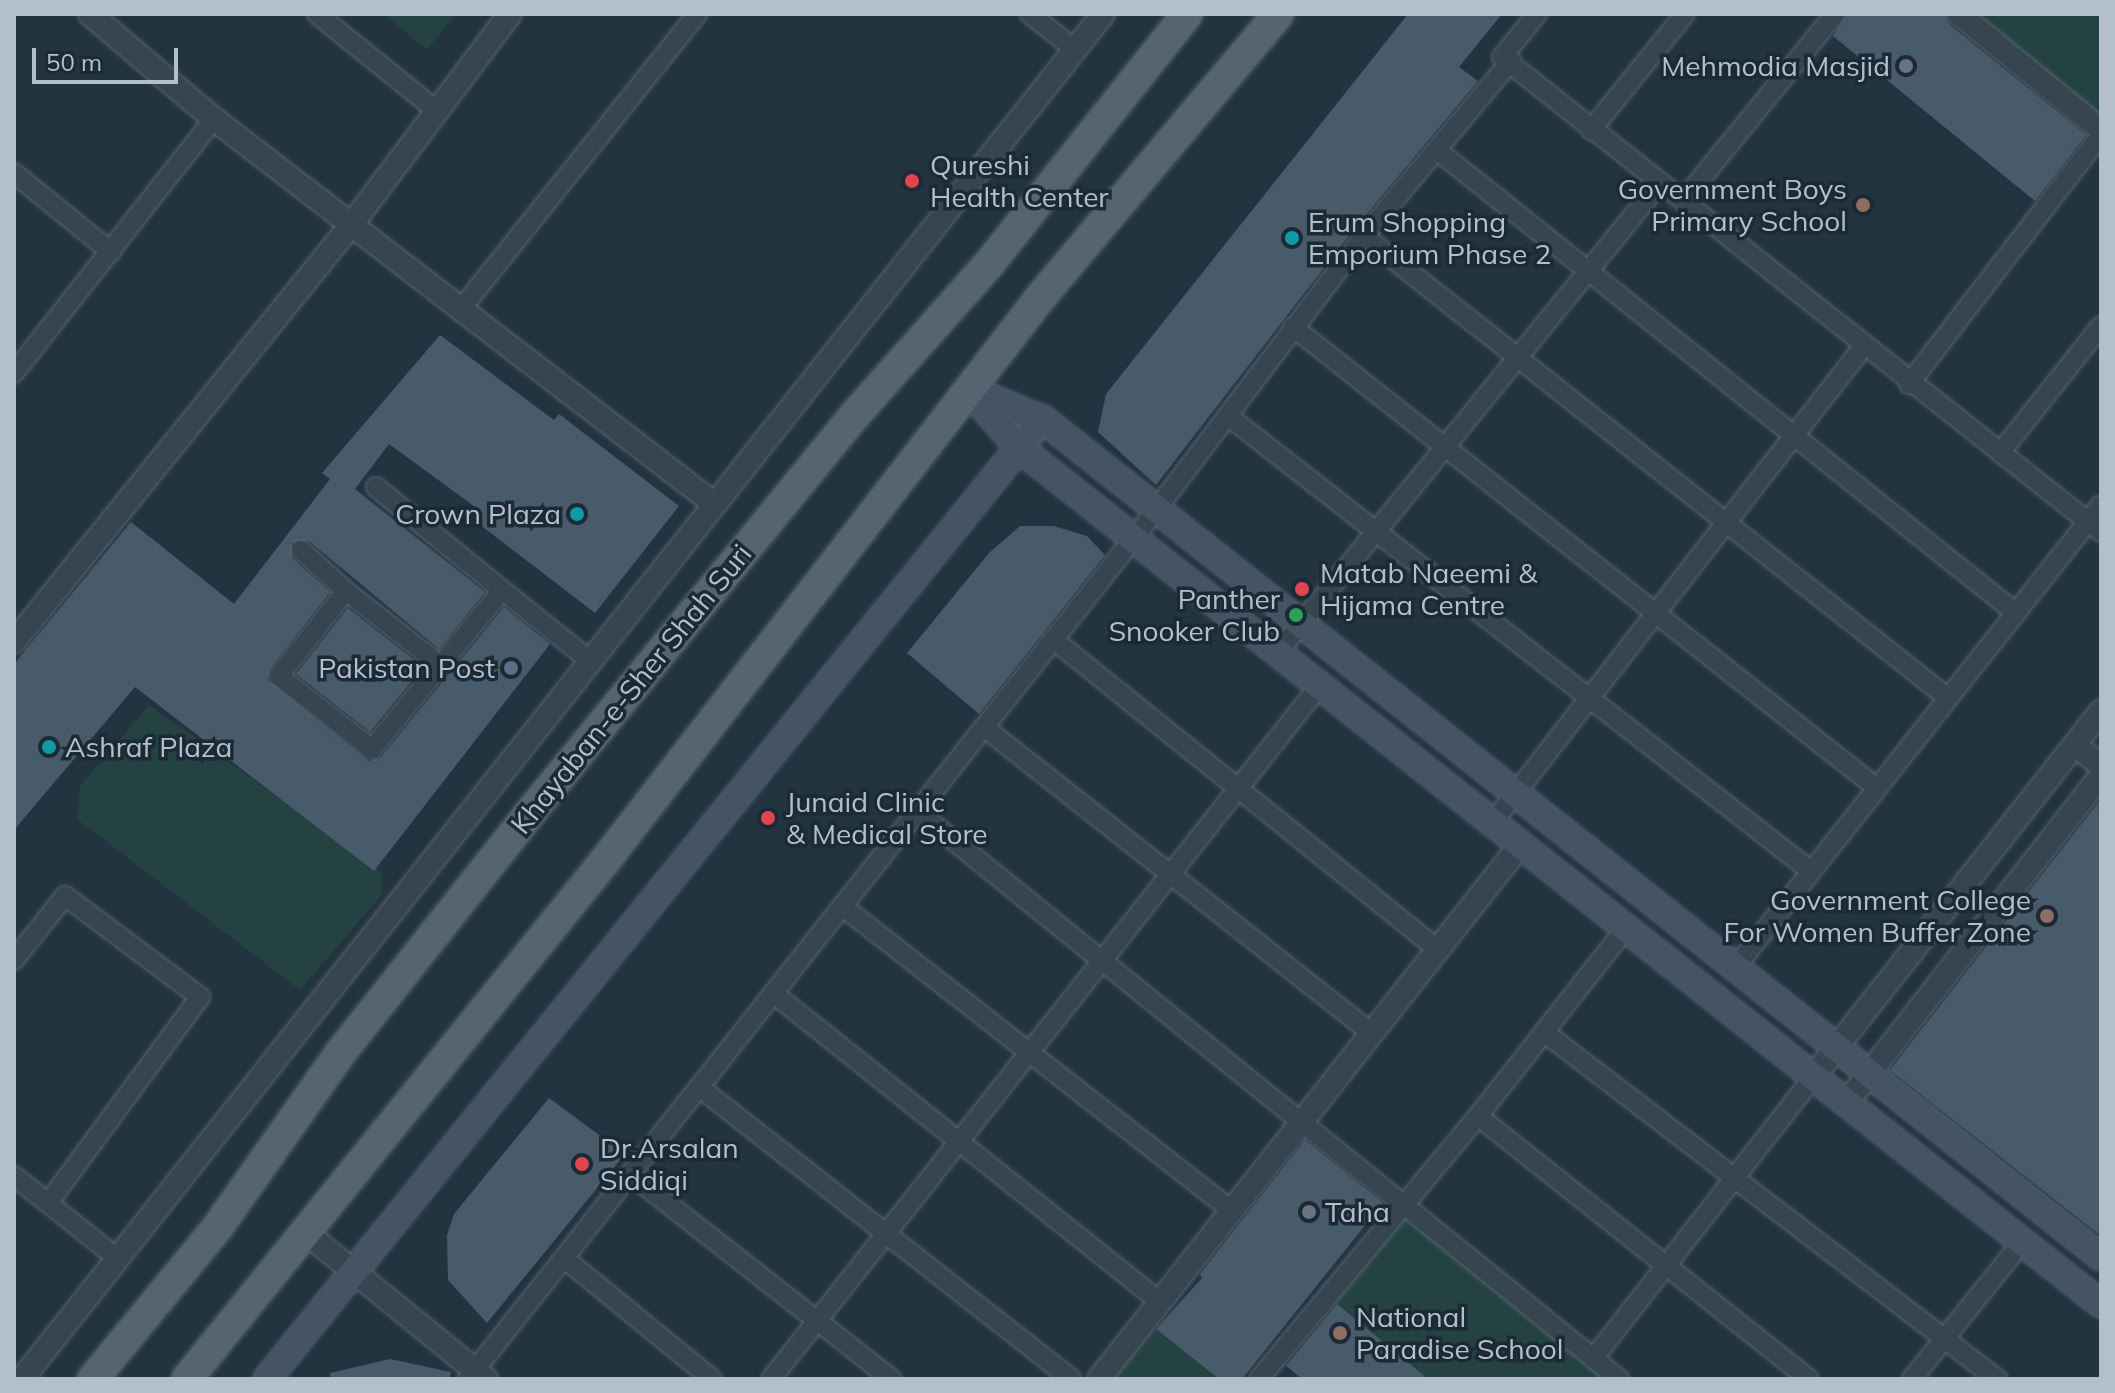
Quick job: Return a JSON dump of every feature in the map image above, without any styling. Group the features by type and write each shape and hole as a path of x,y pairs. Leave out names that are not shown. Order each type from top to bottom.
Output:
{"main road":[{"name":"Khayaban-e-Sher Shah Suri","path":"93,1379 217,1228 342,1051 534,808 854,416 989,264 1186,14"},
{"path":"187,1379 604,862 1040,298 1278,14"},
{"path":"969,390 1044,420 1735,968 1876,1065 2101,1257"},
{"path":"969,390 1018,447 2101,1304"},
{"path":"267,1379 1018,447 1044,420"}],"street":[{"path":"90,14 214,119 713,503"},
{"path":"317,14 438,112"},
{"path":"14,642 351,225 510,14"},
{"path":"461,309 697,14"},
{"path":"1030,14 1074,49"},
{"path":"22,1379 1103,14"},
{"path":"1537,14 1502,57 1511,61 1591,130 1909,384 2094,526"},
{"path":"1591,130 1685,14"},
{"path":"1683,201 1835,14"},
{"path":"1909,384 2101,132 1959,14"},
{"path":"305,1232 476,1376 564,1258 1156,510 1364,236 1511,61"},
{"path":"17,364 111,252 214,119"},
{"path":"1437,150 2016,613"},
{"path":"14,173 111,252"},
{"path":"1278,652 1659,184"},
{"path":"1364,236 1726,518 1948,698"},
{"path":"2000,453 2101,326"},
{"path":"1293,327 1877,788"},
{"path":"1493,822 1792,433 1863,347"},
{"path":"1228,416 1811,871"},
{"path":"376,487 589,660"},
{"path":"1735,968 2016,613 2094,526 2101,505"},
{"path":"301,550 346,591 440,665"},
{"path":"346,591 279,676 372,749 502,590"},
{"path":"1053,639 1240,787 1439,951"},
{"path":"771,1379 1320,685"},
{"path":"1593,1359 2101,711"},
{"path":"984,727 1372,1033"},
{"path":"2075,745 2101,766"},
{"path":"1847,1102 2101,776"},
{"path":"917,811 1101,964 1619,1379"},
{"path":"1099,1379 1521,844"},
{"path":"14,960 65,896 200,997 48,1203"},
{"path":"842,906 1233,1211"},
{"path":"1259,1379 1400,1204 1478,1116 1626,928"},
{"path":"773,993 1160,1302"},
{"path":"1544,1032 1945,1336 1997,1379"},
{"path":"699,1087 1071,1379"},
{"path":"1478,1116 1809,1379"},
{"path":"630,1174 891,1379"},
{"path":"14,1176 117,1258"},
{"path":"1912,1379 2022,1242"},
{"path":"564,1258 712,1379"}],"green space":[{"path":"384,14 456,14 427,50"},
{"path":"1959,14 2101,14 2101,130"},
{"path":"149,705 382,872 381,896 300,990 77,819 80,786"},
{"path":"1406,1209 1618,1379 1428,1379 1333,1302"},
{"path":"1148,1324 1156,1329 1219,1379 1104,1379"}],"building":[{"name":"Erum Shopping Emporium Phase 2","path":"1408,14 1502,14 1459,67 1478,81 1354,229 1156,485 1098,432 1106,394"},
{"path":"1847,14 1945,14 1950,25 2086,135 2035,201 1833,36"},
{"path":"440,335 554,420 559,414 679,506 595,613 475,521 482,512 389,444 355,489 485,592 439,649 309,541 292,543 292,558 330,592 270,669 268,680 369,761 381,757 504,607 550,644 374,871 135,687 14,830 14,664 131,522 234,604 330,479 322,473"},
{"path":"1020,526 1054,526 1087,536 1105,555 979,714 907,653 989,553"},
{"path":"348,608 423,667 370,732 296,674"},
{"name":"Government College For Women Buffer Zone","path":"2101,799 2101,1236 1890,1070"},
{"path":"549,1098 625,1154 487,1323 448,1280 447,1235 454,1214"},
{"path":"1305,1140 1383,1203 1242,1379 1219,1379 1156,1329 1202,1278 1200,1274"},
{"name":"National Paradise School","path":"1337,1304 1428,1379 1302,1379 1286,1366"},
{"path":"390,1359 451,1372 450,1379 331,1379 330,1373"}],"place":[{"name":"Mehmodia Masjid","path":"1906,66"},
{"name":"Qureshi Health Center","path":"912,181"},
{"name":"Government Boys Primary School","path":"1863,205"},
{"name":"Erum Shopping Emporium Phase 2","path":"1292,238"},
{"name":"Crown Plaza","path":"577,514"},
{"name":"Matab Naeemi & Hijama Centre","path":"1302,589"},
{"name":"Panther Snooker Club","path":"1296,615"},
{"name":"Pakistan Post","path":"511,668"},
{"name":"Ashraf Plaza","path":"49,747"},
{"name":"Junaid Clinic & Medical Store","path":"768,818"},
{"name":"Government College For Women Buffer Zone","path":"2047,916"},
{"name":"Dr.Arsalan Siddiqi","path":"582,1164"},
{"name":"Taha","path":"1309,1212"},
{"name":"National Paradise School","path":"1340,1333"}]}
